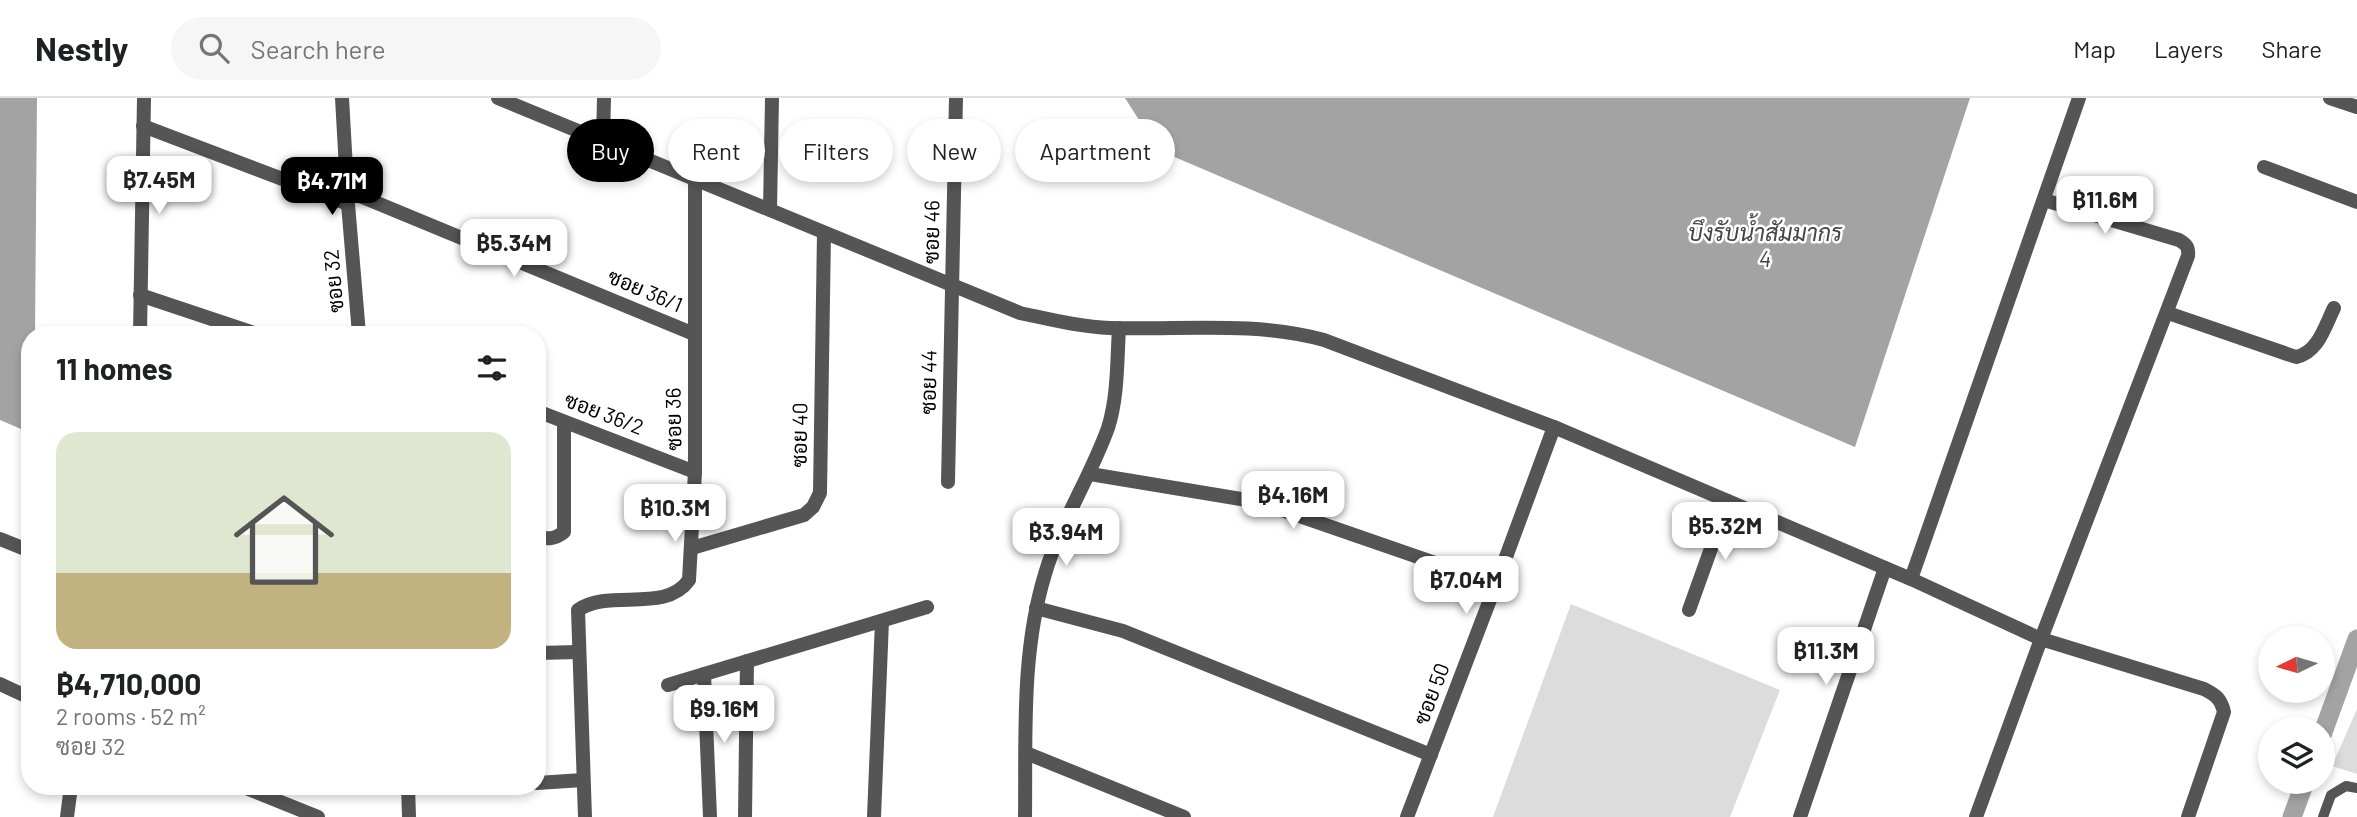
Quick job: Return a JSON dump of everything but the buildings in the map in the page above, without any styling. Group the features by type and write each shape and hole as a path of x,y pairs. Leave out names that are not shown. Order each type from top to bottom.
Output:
{"street":[{"path":"140,326 144,98"},
{"name":"ซอย 32","path":"342,98 358,326"},
{"path":"498,98 567,126"},
{"path":"604,98 604,119"},
{"path":"770,210 772,98"},
{"name":"ซอย 46","path":"952,284 956,98"},
{"path":"1911,579 2078,98"},
{"path":"2330,98 2357,107"},
{"name":"ซอย 36/1","path":"143,126 348,197 694,334"},
{"path":"2264,167 2357,202"},
{"name":"ซอย 36","path":"585,817 578,610 596,601 670,596 682,589 689,580 695,472 695,182"},
{"path":"700,182 1020,313 1107,328 1263,328 1298,332 1324,340 1554,427 1911,579 2041,639 2204,689 2217,696 2224,712 2188,817"},
{"path":"1976,817 2041,639 2168,313 2189,249 2186,244 2044,200"},
{"name":"ซอย 40","path":"692,548 804,515 813,507 820,493 824,233"},
{"name":"ซอย 44","path":"948,482 952,284"},
{"path":"140,295 233,326"},
{"path":"2168,313 2296,357 2305,356 2312,351 2334,308"},
{"path":"1025,817 1026,690 1036,608 1045,572 1090,474 1109,425 1114,400 1119,328"},
{"name":"ซอย 36/2","path":"546,415 695,472"},
{"path":"546,538 565,532 564,422"},
{"name":"ซอย 50","path":"1407,817 1554,427"},
{"path":"1090,474 1259,502 1496,584"},
{"path":"1689,610 1728,501"},
{"path":"0,539 21,547"},
{"path":"1800,817 1885,568"},
{"path":"668,685 927,607"},
{"path":"1036,608 1123,631 1431,755"},
{"path":"874,817 882,621"},
{"path":"546,653 578,652"},
{"path":"745,817 747,661"},
{"path":"704,674 710,817"},
{"path":"0,684 21,694"},
{"path":"1026,753 1184,817"},
{"path":"546,782 583,780"},
{"path":"67,817 70,795"},
{"path":"264,795 318,817"},
{"path":"408,795 409,817"}],"lane":[{"path":"2323,817 2331,795 2346,786 2357,788"}],"shaded area":[{"path":"1571,604 1780,690 1730,817 1493,817"},
{"path":"2357,709 2357,774 2335,767 2335,759"}],"water":[{"path":"0,98 37,98 35,326 21,326 21,429 0,420"},
{"name":"บึงรับน้ำสัมมากร 4","path":"1125,98 1970,98 1855,447 1175,157 1175,119 1138,119"}],"waterway":[{"path":"2329,717 2357,639"},
{"path":"2292,817 2301,794"}]}
